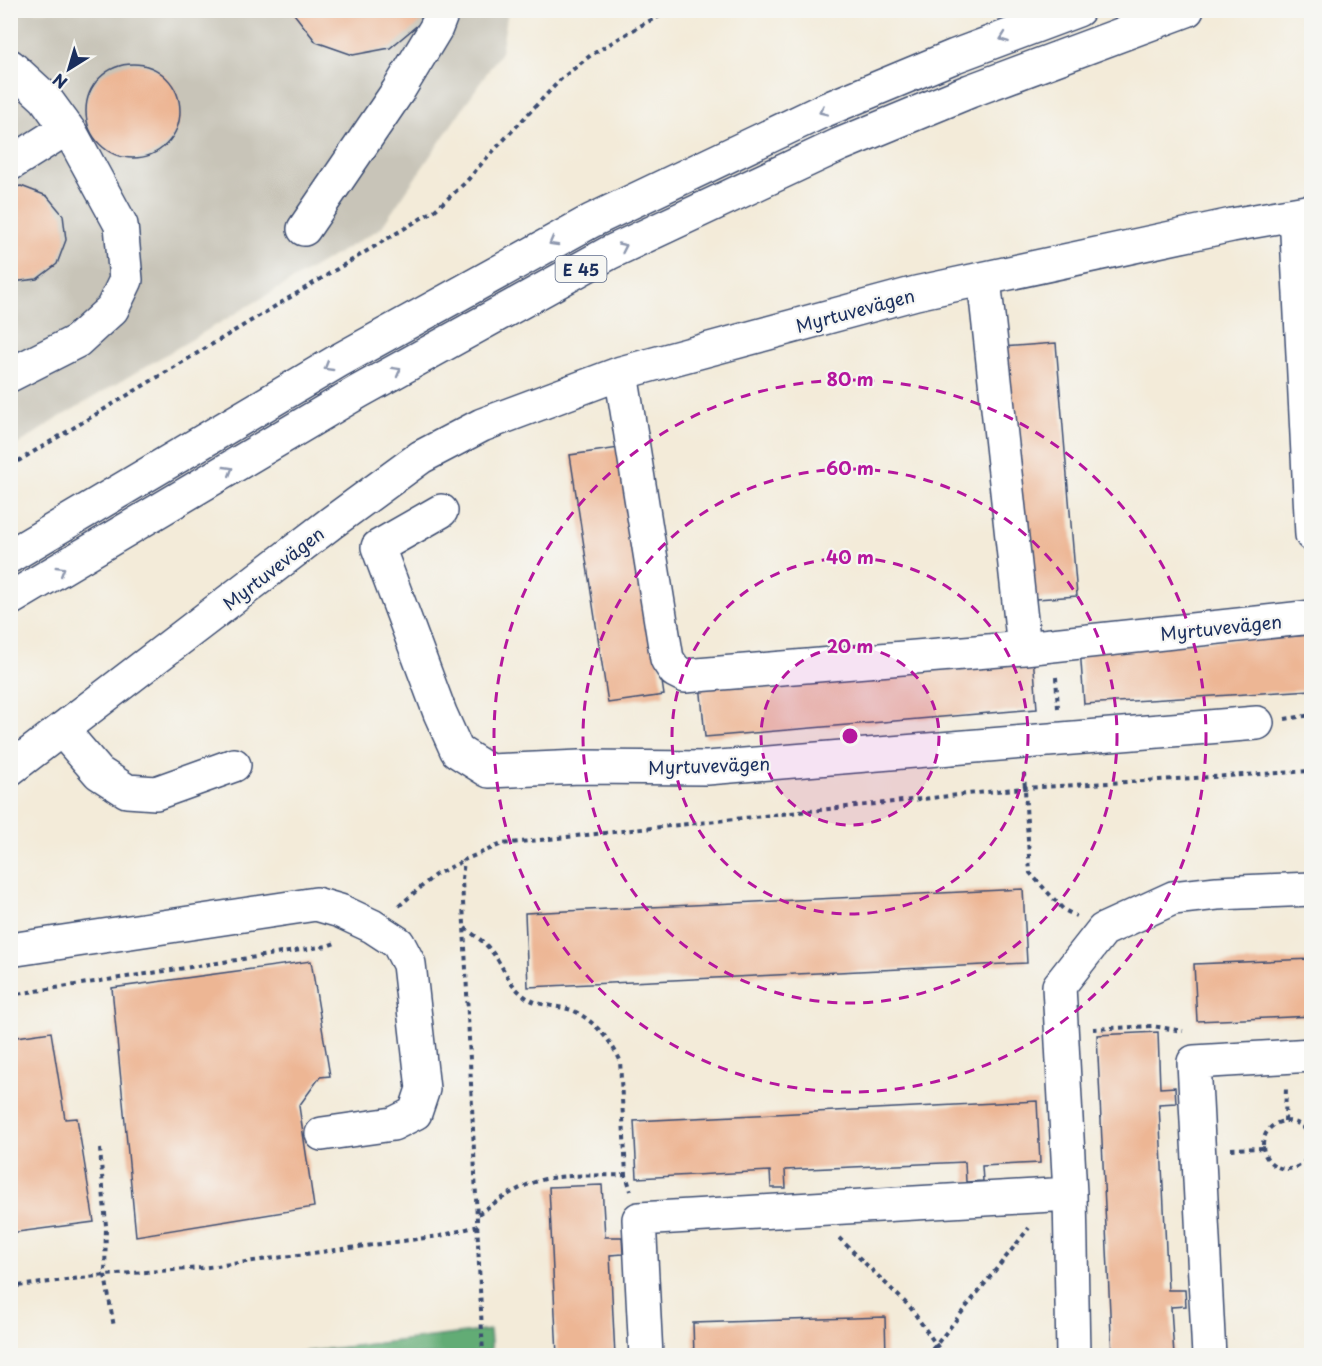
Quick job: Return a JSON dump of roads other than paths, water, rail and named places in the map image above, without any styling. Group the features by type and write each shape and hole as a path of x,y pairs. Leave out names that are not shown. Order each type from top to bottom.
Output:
{"main road":[{"path":"304,229 398,91 436,28 443,10"},
{"name":"E 45","path":"10,556 338,361 591,221 820,112 955,56 1078,10"},
{"name":"E 45","path":"10,599 358,392 609,253 850,141 970,91 1187,10"},
{"path":"10,66 45,98 67,128 120,225 126,280 112,309 77,340 10,375"},
{"path":"10,164 67,128"},
{"name":"Myrtuvevägen","path":"10,769 421,456 482,425 621,373 916,293 1232,225 1304,213 1311,535"},
{"path":"984,279 1024,648"},
{"name":"Myrtuvevägen","path":"621,373 667,659 675,671 685,676 1024,648 1311,617"},
{"name":"Myrtuvevägen","path":"441,511 378,547 440,713 457,751 489,771 580,767 707,768 1257,723"},
{"path":"62,730 99,773 127,791 156,793 234,765"},
{"path":"1073,1356 1063,1194 1062,1031 1059,986 1103,930 1173,898 1217,893 1311,889"},
{"path":"10,950 315,904 340,911 372,926 398,943 409,964 423,1089 415,1113 393,1124 322,1134"},
{"path":"1209,1356 1194,1062 1311,1055"},
{"path":"646,1356 639,1219 1063,1194"}]}
